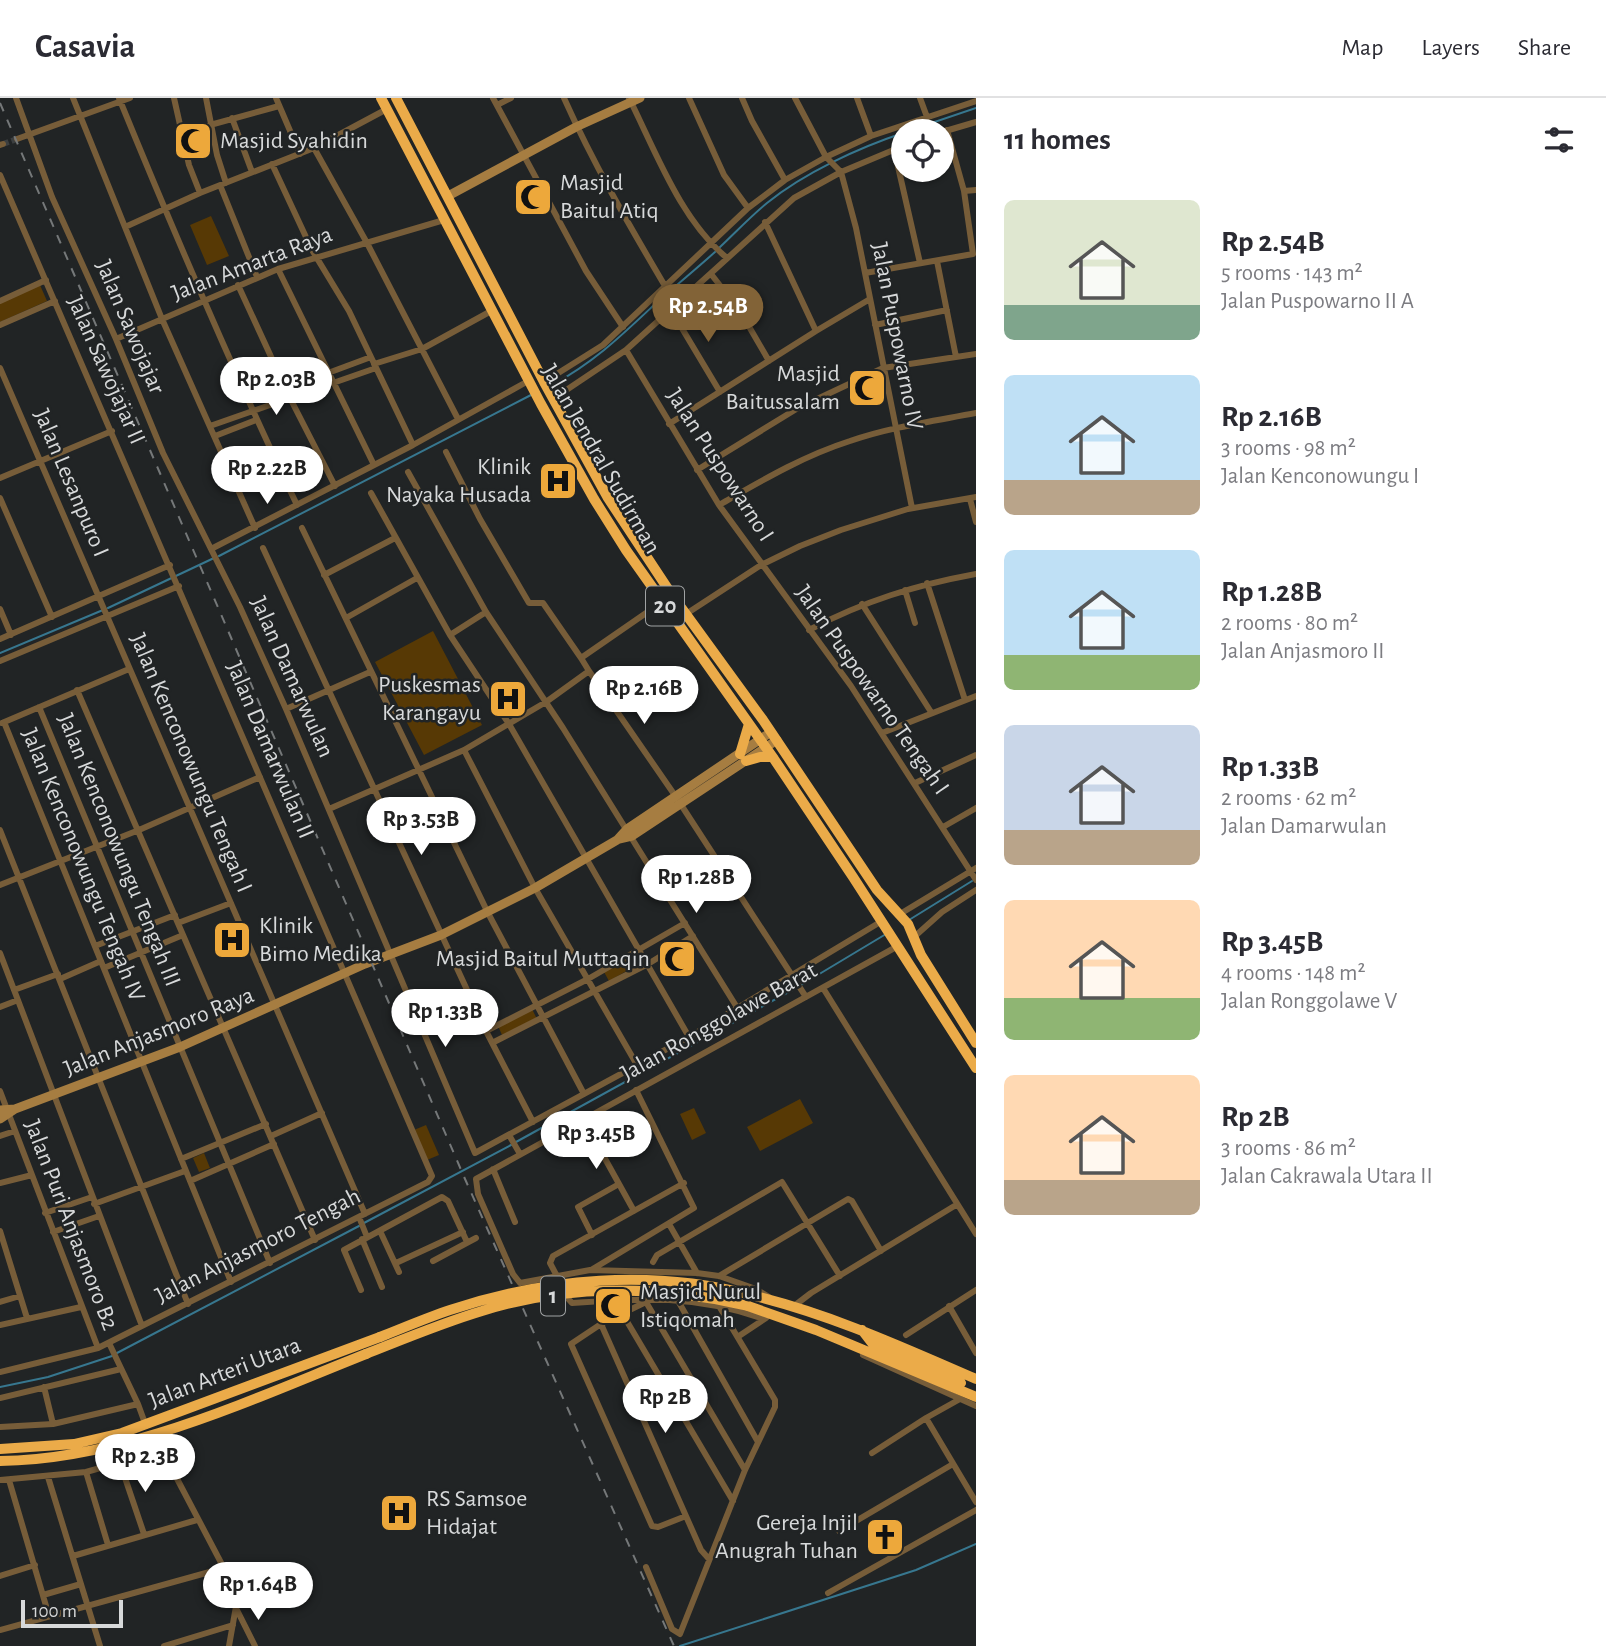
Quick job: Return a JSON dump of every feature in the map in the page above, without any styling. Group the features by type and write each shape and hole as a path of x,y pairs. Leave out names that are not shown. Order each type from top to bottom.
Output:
{"highway":[{"name":"Jalan Jendral Sudirman","path":"396,98 544,383 608,498 686,614 774,736 877,890 901,915 913,935 920,955 976,1043"},
{"name":"Jalan Jendral Sudirman","path":"384,103 538,399 594,499 662,602 750,724 884,924 976,1068"},
{"path":"750,724 743,757 760,757 766,748"},
{"name":"Jalan Arteri Utara","path":"0,1449 74,1444 146,1426 447,1311 482,1300 563,1283 619,1280 706,1284 750,1301"},
{"name":"Jalan Arteri Utara","path":"0,1461 74,1454 142,1438 483,1310 546,1296 606,1291 698,1295 750,1301"},
{"name":"1","path":"750,1301 773,1301 862,1330 976,1379"},
{"name":"1","path":"750,1301 769,1316 837,1339 976,1398"},
{"path":"862,1330 867,1339 976,1390"}],"street":[{"name":"Jalan Sawojajar","path":"16,98 52,197 116,338 163,453 220,566"},
{"path":"73,98 162,319 255,528"},
{"path":"17,139 130,98"},
{"path":"174,98 189,165 200,192"},
{"path":"206,98 223,184 257,277"},
{"path":"276,98 300,154"},
{"path":"511,98 495,102 586,271 623,327"},
{"path":"565,98 577,127 665,286"},
{"path":"689,98 724,175 748,208"},
{"path":"742,98 785,180"},
{"path":"795,98 829,161 841,172"},
{"path":"857,98 871,136"},
{"path":"920,98 927,117"},
{"path":"448,195 633,99 672,184 719,251"},
{"path":"120,100 163,208 256,421 297,505"},
{"path":"552,398 626,350 711,274 719,251 748,208 785,180 829,161 871,136 972,100"},
{"path":"125,227 200,192 314,148 384,103"},
{"path":"181,133 279,106"},
{"path":"232,118 251,172"},
{"path":"954,128 976,122"},
{"path":"314,148 367,243 458,419"},
{"path":"544,383 597,349 665,286 765,222 794,198 841,172 891,150"},
{"path":"865,273 974,253 964,191 954,161"},
{"path":"272,164 315,257 349,311 414,445"},
{"name":"Jalan Puspowarno IV","path":"841,172 865,273 912,508"},
{"name":"Jalan Sawojajar II","path":"0,175 176,580"},
{"path":"902,182 920,263"},
{"path":"964,191 976,190"},
{"name":"Jalan Amarta Raya","path":"116,338 278,269 444,219"},
{"path":"765,222 816,331"},
{"path":"937,261 956,357"},
{"path":"278,269 374,465"},
{"path":"711,274 740,311 769,361"},
{"path":"0,301 46,280"},
{"path":"238,285 290,398 335,486"},
{"path":"669,424 870,299"},
{"path":"0,325 55,301"},
{"path":"210,426 290,398 331,378 422,349 493,310"},
{"path":"671,310 720,392"},
{"path":"875,325 947,310"},
{"name":"Jalan Puspowarno I","path":"626,350 697,470 761,565"},
{"path":"697,470 798,408 883,368 976,354"},
{"path":"331,378 374,363"},
{"name":"Jalan Lesanpuro I","path":"0,368 106,615"},
{"path":"212,551 531,381"},
{"path":"719,505 815,454 851,440 976,413"},
{"path":"238,416 242,426"},
{"path":"215,436 256,421"},
{"path":"0,478 111,431"},
{"path":"446,452 485,528 529,603 543,603 679,801 805,996"},
{"path":"408,472 486,612 546,702 738,1009"},
{"path":"371,493 450,635 509,724 689,1037"},
{"path":"0,498 52,617"},
{"path":"686,614 761,565 841,530 912,508 973,498 976,522"},
{"path":"302,528 488,914 584,1094"},
{"path":"324,575 395,538"},
{"path":"263,548 486,1031 533,1122"},
{"path":"0,639 170,565"},
{"name":"Jalan Puspowarno Tengah I","path":"761,565 882,733 974,873"},
{"name":"Jalan Damarwulan","path":"220,566 286,709 475,1153 510,1137"},
{"path":"809,630 862,604 927,583 976,575"},
{"path":"346,618 417,578"},
{"path":"0,661 106,615 176,580"},
{"name":"Jalan Damarwulan II","path":"176,580 345,973 346,982 432,1175"},
{"path":"927,583 965,700"},
{"path":"905,590 915,623"},
{"path":"581,659 662,602"},
{"path":"862,604 931,712"},
{"path":"0,609 11,635"},
{"path":"450,635 486,612"},
{"name":"Jalan Kenconowungu Tengah I","path":"106,615 322,1114 362,1216 365,1238 382,1287"},
{"path":"2,723 129,669"},
{"path":"329,809 464,750 546,702 589,671"},
{"path":"286,709 370,672"},
{"path":"77,690 315,1240"},
{"path":"882,733 976,696"},
{"name":"Jalan Kenconowungu Tengah III","path":"39,707 270,1263"},
{"name":"Jalan Kenconowungu Tengah IV","path":"2,723 231,1282"},
{"name":"Jalan Anjasmoro Raya","path":"6,1113 180,1047 345,973 488,914 629,833 743,757 766,748 774,736"},
{"path":"464,750 535,888 637,1065"},
{"path":"915,783 976,755"},
{"path":"0,885 190,809 260,777"},
{"path":"943,827 976,808"},
{"path":"0,830 188,1304"},
{"path":"901,915 974,873"},
{"path":"913,935 976,890"},
{"path":"178,923 230,903"},
{"path":"95,946 175,915"},
{"path":"486,1031 588,979 685,923"},
{"path":"519,1153 510,1137 533,1122 689,1037 884,924"},
{"path":"14,990 103,965 183,935"},
{"path":"492,1043 648,964 693,936"},
{"name":"Jalan Ronggolawe Barat","path":"557,1278 520,1283 513,1274 478,1194 476,1179 823,988 897,944"},
{"path":"0,953 142,1326"},
{"path":"0,984 10,981"},
{"path":"823,988 976,1234"},
{"path":"0,1007 18,1000"},
{"path":"590,1270 692,1210 694,1205 636,1090"},
{"name":"Jalan Puri Anjasmoro B2","path":"0,1091 6,1113 98,1348"},
{"path":"271,1136 322,1114"},
{"path":"583,1119 634,1211"},
{"path":"181,1159 266,1124"},
{"path":"0,1136 15,1132"},
{"path":"190,1181 274,1144"},
{"path":"493,1169 515,1222"},
{"path":"45,1213 185,1171"},
{"path":"0,1183 32,1175"},
{"name":"Jalan Anjasmoro Tengah","path":"0,1372 110,1345 142,1326 429,1182 432,1175"},
{"path":"653,1262 657,1255 782,1182 840,1276"},
{"path":"592,1235 578,1207 619,1184"},
{"path":"684,1184 551,1258 566,1297 572,1303 677,1299 769,1316"},
{"path":"361,1290 343,1251 442,1197 446,1198 467,1242"},
{"path":"719,1276 842,1202 850,1200 881,1251"},
{"path":"794,1307 811,1293 956,1205"},
{"path":"53,1232 99,1216"},
{"path":"668,1224 697,1273"},
{"path":"0,1231 27,1318"},
{"path":"380,1231 399,1272"},
{"path":"396,1264 463,1232"},
{"path":"433,1261 476,1238"},
{"path":"557,1278 590,1270 697,1273 719,1276 756,1289 773,1301"},
{"path":"906,1335 976,1290"},
{"path":"0,1302 20,1296"},
{"path":"677,1299 758,1442"},
{"path":"648,1300 601,1324 571,1344 652,1526 658,1527 686,1516"},
{"path":"648,1300 745,1471"},
{"path":"646,1567 672,1629 680,1634 745,1471 775,1407 775,1400 719,1306"},
{"path":"949,1306 976,1353"},
{"path":"0,1325 81,1307"},
{"path":"622,1313 733,1501"},
{"path":"739,1336 769,1316"},
{"path":"601,1324 701,1550 709,1559"},
{"path":"837,1339 847,1349 976,1406"},
{"path":"110,1345 146,1426"},
{"path":"0,1398 120,1366"},
{"path":"44,1387 53,1424"},
{"path":"872,1453 960,1399"},
{"path":"0,1427 53,1424 138,1404"},
{"path":"926,1418 976,1502"},
{"path":"0,1480 86,1472 157,1452 164,1454 239,1595 229,1646"},
{"path":"120,1463 144,1534"},
{"path":"839,1531 953,1464"},
{"path":"86,1472 107,1545"},
{"path":"48,1476 100,1646"},
{"path":"9,1480 49,1616"},
{"path":"828,1593 976,1510"},
{"path":"73,1556 197,1520"},
{"path":"0,1576 34,1565"},
{"path":"0,1630 223,1567"},
{"path":"43,1595 81,1584"},
{"path":"237,1610 255,1646"},
{"path":"164,1646 233,1625"}],"shaded area":[{"path":"211,216 229,256 207,265 190,225"},
{"path":"40,285 47,301 0,322 0,303"},
{"path":"433,631 482,725 424,755 375,662"},
{"path":"637,953 642,962 609,981 604,972"},
{"path":"532,1009 537,1019 502,1035 498,1026"},
{"path":"800,1099 813,1123 760,1151 747,1127"},
{"path":"694,1108 706,1133 692,1140 680,1114"},
{"path":"426,1125 439,1155 427,1160 414,1130"},
{"path":"204,1153 210,1168 199,1172 193,1158"}],"waterway":[{"path":"943,119 976,108"},
{"path":"719,248 782,192 814,172 891,137"},
{"path":"552,385 581,368 606,348 715,252"},
{"path":"219,556 531,395"},
{"path":"108,608 214,558"},
{"path":"0,653 103,610"},
{"path":"909,920 972,881"},
{"path":"801,985 886,934"},
{"path":"516,1142 796,988"},
{"path":"364,1223 511,1145"},
{"path":"117,1353 359,1226"},
{"path":"0,1387 48,1377 112,1356"},
{"path":"680,1646 916,1570 976,1544"}],"tunnel":[{"path":"3,144 17,139"}],"railway":[{"path":"0,103 465,1179 674,1646"}],"place":[{"name":"Masjid Syahidin","path":"193,141"},
{"name":"Masjid Baitul Atiq","path":"533,197"},
{"name":"Masjid Baitussalam","path":"867,388"},
{"name":"Klinik Nayaka Husada","path":"558,481"},
{"name":"Puskesmas Karangayu","path":"508,699"},
{"name":"Klinik Bimo Medika","path":"232,940"},
{"name":"Masjid Baitul Muttaqin","path":"677,959"},
{"name":"Masjid Nurul Istiqomah","path":"613,1306"},
{"name":"RS Samsoe Hidajat","path":"399,1513"},
{"name":"Gereja Injil Anugrah Tuhan","path":"885,1537"}]}
